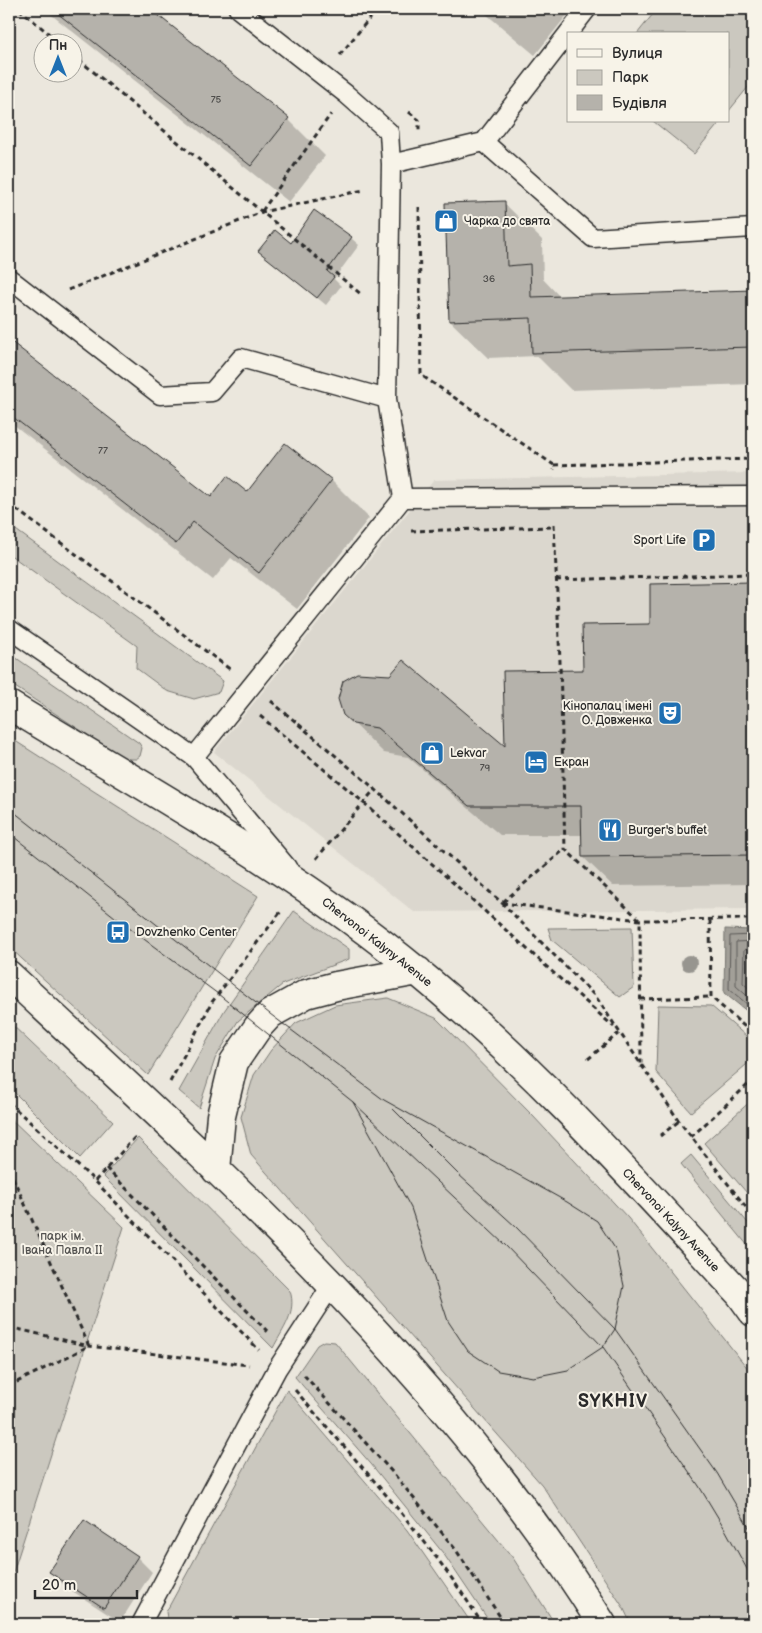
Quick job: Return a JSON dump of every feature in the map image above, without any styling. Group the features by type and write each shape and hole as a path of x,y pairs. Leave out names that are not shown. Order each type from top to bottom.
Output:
{"main road":[{"name":"Chervonoi Kalyny Avenue","path":"9,706 293,894 418,971 558,1098 740,1294 753,1312"},
{"path":"216,1170 221,1116 234,1062 258,1027 270,1014 306,994 336,986 418,971"},
{"path":"9,976 216,1170 331,1286 447,1412 508,1489 579,1587 602,1624"}],"lane":[{"path":"194,757 403,498 387,399 391,184 388,132 346,94 238,9"},
{"path":"569,32 587,9"},
{"path":"391,164 484,142 567,35"},
{"path":"484,142 593,238 753,228"},
{"path":"9,278 160,395 212,392 241,358 387,399"},
{"path":"403,498 753,496"},
{"path":"9,629 194,757 293,894"},
{"path":"141,1624 277,1369 331,1286"}],"path":[{"path":"19,9 47,32"},
{"path":"337,58 377,9"},
{"path":"82,62 332,270"},
{"path":"262,212 346,94"},
{"path":"404,109 419,120 419,135"},
{"path":"40,302 262,212 391,184"},
{"path":"419,205 421,375 554,465 753,459"},
{"path":"554,465 554,477"},
{"path":"9,504 229,669"},
{"path":"554,521 565,849 640,920 641,1068"},
{"path":"408,531 554,528"},
{"path":"556,580 753,574"},
{"path":"280,696 274,704 375,789 502,903 596,997 641,1068 678,1120 753,1216"},
{"path":"240,699 363,802 589,1003 619,1033"},
{"path":"325,846 375,789"},
{"path":"502,903 565,849"},
{"path":"167,1087 212,1002 293,894"},
{"path":"502,903 640,920 753,919"},
{"path":"710,920 711,997"},
{"path":"640,999 711,997 753,1034"},
{"path":"588,1059 619,1033"},
{"path":"691,1137 753,1080"},
{"path":"660,1136 678,1120"},
{"path":"95,1181 142,1130"},
{"path":"106,1168 270,1334"},
{"path":"9,1169 89,1346"},
{"path":"9,1326 89,1346 277,1369"},
{"path":"9,1386 89,1346"},
{"path":"300,1371 393,1473 456,1550 505,1624"}],"shaded area":[{"path":"753,473 753,909 414,912 214,752 434,480"}],"green space":[{"path":"657,9 753,9 753,81 730,110 730,32 639,32"},
{"path":"654,122 720,122 694,154"},
{"path":"9,525 223,681 219,692 194,699 167,691 136,668 137,646 9,554"},
{"path":"9,653 139,743 142,748 140,756 136,759 124,759 9,683"},
{"path":"9,737 258,896 148,1075 9,947"},
{"path":"294,911 349,949 349,959 283,984 238,1021 215,1059 199,1108 179,1091 224,1011"},
{"path":"632,927 634,987 620,997 552,940 548,928"},
{"path":"388,998 436,1018 533,1116 628,1218 753,1375 753,1624 631,1624 623,1607 542,1485 251,1155 241,1117 254,1075 271,1050 296,1023 335,1005"},
{"path":"658,1005 711,1006 753,1042 753,1059 691,1112 656,1072"},
{"path":"9,1022 113,1121 80,1158 9,1087"},
{"path":"753,1099 753,1200 704,1143"},
{"name":"парк ім. Івана Павла II","path":"9,1117 124,1227 9,1585"},
{"path":"138,1138 290,1291 292,1306 288,1320 273,1348 103,1176"},
{"path":"691,1155 753,1229 753,1252 681,1164"},
{"path":"324,1341 335,1342 513,1558 555,1624 491,1624 443,1553 371,1464 295,1377 317,1345"},
{"path":"287,1390 407,1530 472,1624 168,1624 166,1612"}],"water":[{"path":"725,929 753,930 753,1016 724,993"}],"building":[{"path":"52,9 150,9 289,118 251,166"},
{"path":"505,201 507,266 530,264 531,297 753,290 753,347 532,353 531,318 449,321 445,203"},
{"path":"314,210 352,237 327,271 334,277 317,298 258,251 275,230 291,243"},
{"path":"9,340 211,497 227,476 247,492 285,443 332,480 259,573 193,522 176,544 9,414"},
{"name":"Кінопалац імені О. Довженка","path":"753,582 753,855 582,857 581,806 469,806 377,728 353,724 343,715 338,699 343,681 357,673 390,675 403,660 505,746 503,671 583,670 582,625 650,624 650,584"},
{"path":"84,1520 138,1556 104,1608 49,1572"}],"tram line":[{"path":"9,808 270,1014 384,1100 567,1202 597,1221 616,1250 624,1286 615,1329 603,1347 568,1370 533,1377 498,1371 468,1351 448,1321 411,1208 353,1102"},
{"path":"9,833 125,925 218,994 353,1102 505,1245 603,1347 699,1486 753,1580"},
{"path":"393,1109 458,1174 516,1227 615,1329 717,1473 753,1534"}],"place":[{"name":"Чарка до свята","path":"446,221"},
{"name":"Sport Life","path":"704,540"},
{"name":"Кінопалац імені О. Довженка","path":"670,713"},
{"name":"Lekvar","path":"432,753"},
{"name":"Екран","path":"536,762"},
{"name":"Burger's buffet","path":"610,830"},
{"name":"Dovzhenko Center","path":"118,932"}],"district":[{"name":"SYKHIV","path":"613,1401"}]}
